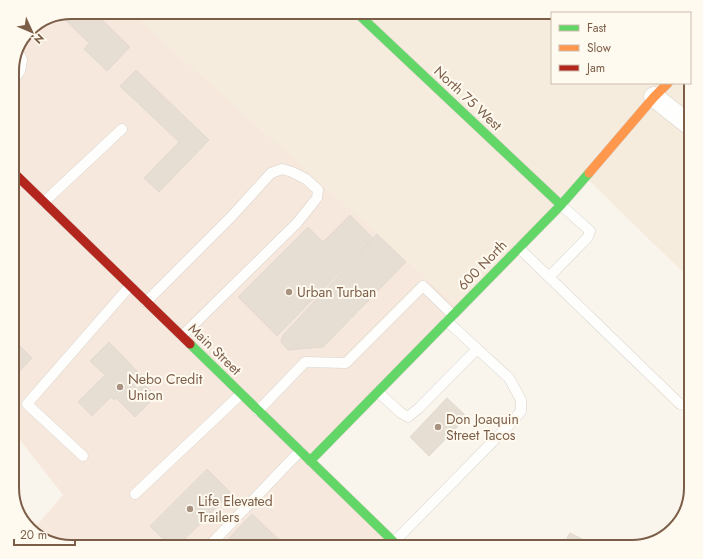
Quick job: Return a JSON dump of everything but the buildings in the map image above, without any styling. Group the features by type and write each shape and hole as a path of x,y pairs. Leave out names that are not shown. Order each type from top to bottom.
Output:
{"street":[{"name":"North 75 West","path":"363,19 561,205"},
{"name":"600 North","path":"310,461 561,205 661,90"},
{"path":"661,90 684,118"},
{"name":"Main Street","path":"19,181 44,202 392,540"}],"lane":[{"path":"19,72 22,60 21,58"},
{"path":"44,202 122,129"},
{"path":"146,302 231,217 271,173 282,169 292,172 306,179 318,190 317,198 297,223 182,336"},
{"path":"549,277 588,237 590,231 561,205"},
{"path":"519,248 680,404 684,405"},
{"path":"83,456 26,404 130,286"},
{"path":"258,411 305,362 346,363 423,286 477,349 509,378 521,400 521,411 400,540"},
{"path":"378,392 401,414 408,417 419,408 477,349"},
{"path":"134,494 241,394"},
{"path":"215,540 300,451"}],"shaded area":[{"path":"64,19 138,19 460,308 310,461 393,540 61,539 45,533 36,526 63,495 19,439 19,68 24,48 30,39 45,26 54,22"},
{"path":"135,19 551,19 551,84 684,84 684,273 585,177 460,308"}],"traffic: fast":[{"path":"363,19 561,205"},
{"path":"310,461 561,205 589,173"},
{"path":"190,344 392,540"}],"traffic: slow":[{"path":"589,173 654,97 667,84"}],"traffic: jam":[{"path":"19,178 190,344"}],"place":[{"name":"Urban Turban","path":"289,292"},
{"name":"Nebo Credit Union","path":"120,387"},
{"name":"Don Joaquin Street Tacos","path":"438,427"},
{"name":"Life Elevated Trailers","path":"190,509"}]}
